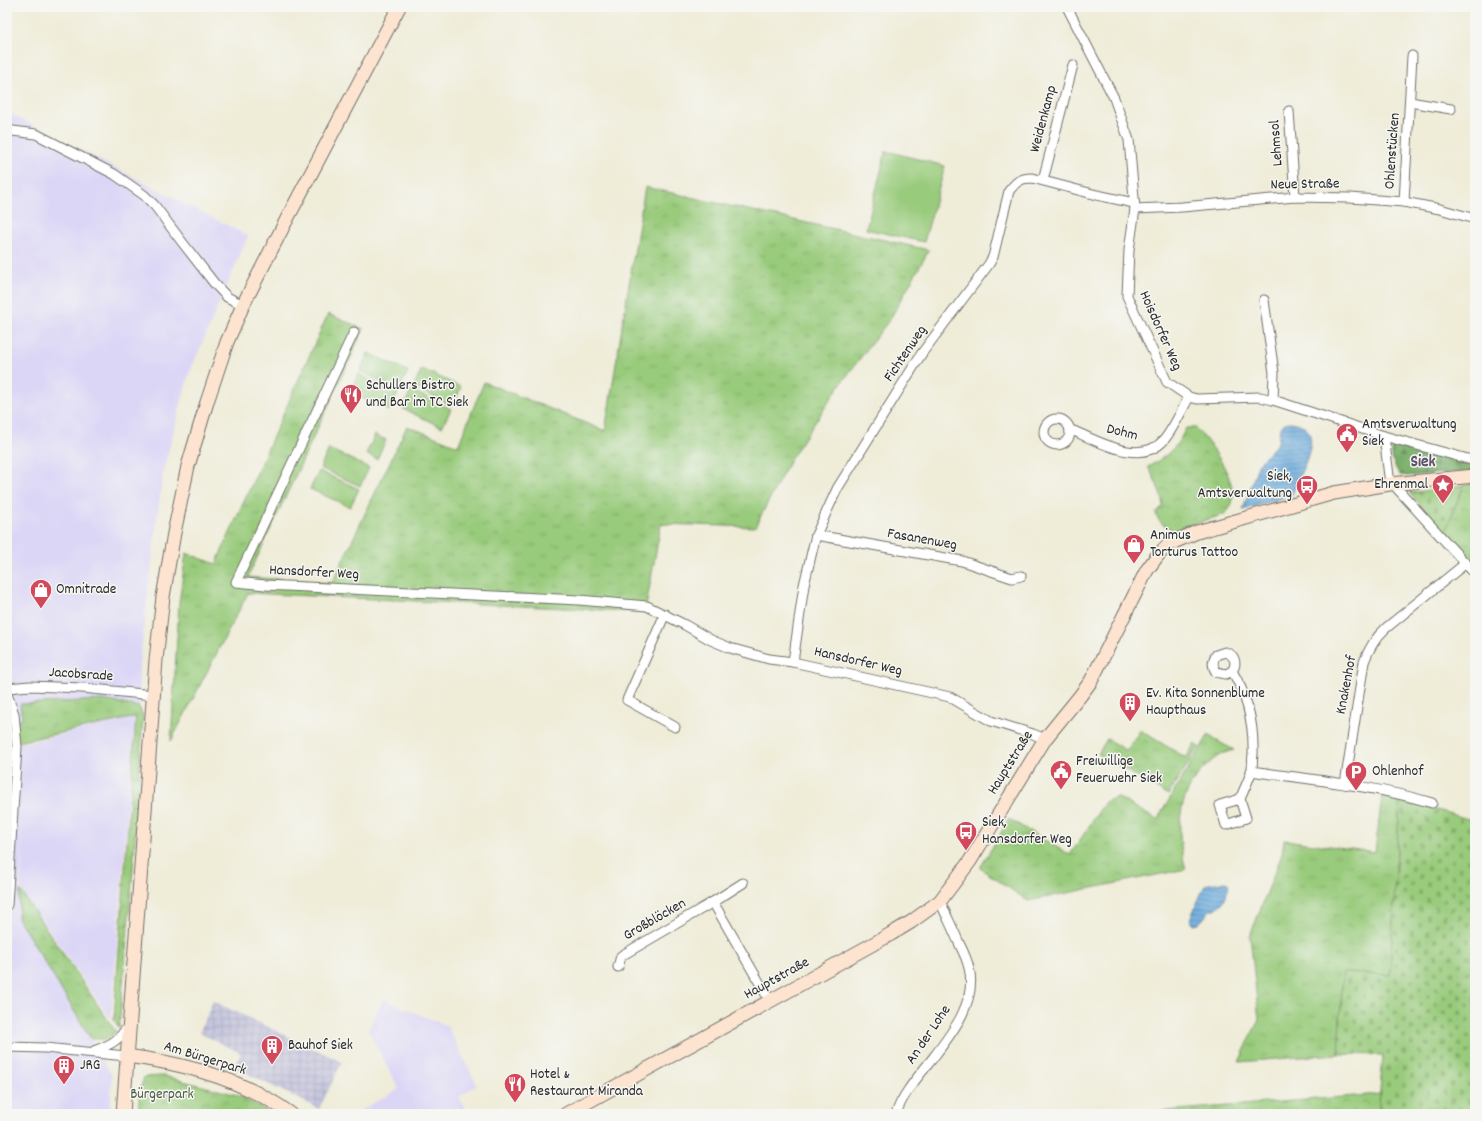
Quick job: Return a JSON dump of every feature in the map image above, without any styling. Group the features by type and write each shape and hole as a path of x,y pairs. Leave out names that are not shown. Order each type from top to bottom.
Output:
{"street":[{"path":"123,1114 153,695 163,597 188,466 227,342 243,305 399,7"},
{"name":"Hoisdorfer Weg","path":"1067,7 1114,98 1129,140 1134,206 1129,250 1127,296 1167,382 1189,397 1196,399 1260,398 1273,400 1384,436 1475,461"},
{"name":"Ohlenstücken","path":"1404,202 1412,56"},
{"name":"Weidenkamp","path":"1043,180 1073,65"},
{"name":"Ohlenstücken","path":"1410,102 1451,109"},
{"name":"Lehmsol","path":"1289,111 1295,197"},
{"path":"13,131 36,134 114,174 133,187 155,206 227,297 243,305"},
{"name":"Fichtenweg","path":"793,662 804,586 816,535 837,489 922,353 989,264 993,257 1009,191 1016,182 1024,178 1043,180 1134,206"},
{"name":"Neue Straße","path":"1134,206 1182,207 1295,197 1350,198 1404,202 1440,209 1475,219"},
{"path":"1264,300 1274,373 1273,400"},
{"name":"Hansdorfer Weg","path":"354,332 236,582 265,585 579,600 647,606 665,614 711,640 730,648 769,659 793,662 950,697 991,721 1044,739"},
{"name":"Dohm","path":"1070,432 1074,432 1114,448 1130,452 1146,451 1163,440 1189,397"},
{"path":"1384,436 1392,484 1475,574"},
{"name":"Hauptstraße","path":"566,1114 911,922 940,901 970,861 1044,739 1080,696 1091,680 1147,570 1158,555 1169,544 1197,532 1334,493 1392,484 1475,476"},
{"name":"Fasanenweg","path":"816,535 962,561 1012,578 1021,576"},
{"name":"Knakenhof","path":"1345,784 1364,662 1369,648 1377,636 1386,628 1466,563"},
{"path":"665,614 627,700 675,727"},
{"path":"1232,671 1243,692 1249,708 1252,725 1253,742 1251,771 1240,799"},
{"name":"Jacobsrade","path":"7,688 30,686 82,688 153,695"},
{"path":"7,694 14,718 17,747 7,905"},
{"path":"1251,771 1345,784 1402,794 1432,803"},
{"name":"Großblöcken","path":"618,967 621,956 743,884"},
{"name":"An der Lohe","path":"896,1114 901,1102 915,1081 950,1034 962,1014 969,995 971,982 969,968 940,901"},
{"path":"713,902 770,1001"},
{"path":"91,1052 112,1044 129,1025"},
{"path":"7,1047 38,1047 126,1056"},
{"name":"Am Bürgerpark","path":"126,1056 169,1063 231,1081 266,1098 291,1114"}],"shaded area":[{"path":"7,112 248,236 189,374 163,471 139,668 139,707 103,700 21,704 22,719 7,722"},
{"path":"135,718 111,1020 21,890 23,825 18,918 112,1076 110,1114 7,1114 8,744 27,742"},
{"path":"383,999 447,1026 477,1085 459,1097 468,1114 354,1114 399,1089 368,1030"},
{"path":"213,1001 342,1062 319,1109 234,1067 241,1053 199,1033"}],"green space":[{"path":"886,151 945,166 924,242 866,229"},
{"path":"645,187 929,250 890,319 842,382 790,460 755,527 661,524 645,612 248,593 171,741 179,603 186,553 216,564 328,314 364,329 248,577 332,583 407,426 458,446 484,382 605,431"},
{"path":"368,353 408,371 399,390 360,371"},
{"path":"422,369 461,387 453,406 413,387"},
{"path":"358,374 398,393 389,411 350,392"},
{"path":"411,390 451,409 442,427 403,409"},
{"path":"1186,428 1196,428 1210,445 1231,482 1233,495 1231,505 1223,515 1174,530 1163,524 1157,516 1156,513 1163,506 1161,496 1148,467 1171,451 1179,441"},
{"path":"375,435 386,440 377,459 366,454"},
{"path":"1395,442 1475,467 1475,471 1406,476 1400,475 1394,464 1392,456 1392,448"},
{"path":"329,449 369,468 360,486 320,468"},
{"path":"319,471 359,489 350,507 310,489"},
{"path":"1475,483 1475,563 1445,533 1464,485"},
{"path":"1464,485 1445,533 1410,493"},
{"path":"103,700 139,707 143,715 133,870 119,1029 114,1019 136,717 8,744 7,762 7,722 22,719 20,704"},
{"path":"1140,730 1186,758 1195,743 1199,747 1168,795 1098,754 1107,739 1127,751"},
{"path":"1209,734 1219,742 1234,750 1217,757 1203,769 1194,780 1183,804 1180,829 1186,869 1028,901 980,868 1009,819 1070,855 1105,802 1117,797 1157,820"},
{"path":"1382,797 1400,799 1390,975 1343,973 1338,1054 1239,1062 1259,1019 1250,936 1282,854 1284,840 1375,852"},
{"path":"1400,799 1475,821 1475,1114 1378,1114 1383,1055 1338,1054 1343,973 1390,975"},
{"path":"20,890 116,1032 109,1039 91,1039 18,918"},
{"name":"Bürgerpark","path":"164,1076 237,1095 273,1114 139,1114 139,1092 144,1077"},
{"path":"1380,1094 1378,1114 1127,1114"}],"water":[{"path":"1290,422 1301,424 1307,429 1311,444 1306,461 1292,495 1243,510 1260,462 1278,443 1280,427 1285,423"},
{"path":"1227,882 1229,885 1228,889 1221,905 1210,910 1201,921 1193,924 1190,919 1205,885"}],"place":[{"name":"Schullers Bistro und Bar im TC Siek","path":"351,414"},
{"name":"Amtsverwaltung Siek","path":"1347,454"},
{"name":"Ehrenmal","path":"1443,504"},
{"name":"Siek, Amtsverwaltung","path":"1307,506"},
{"name":"Animus Torturus Tattoo","path":"1134,564"},
{"name":"Omnitrade","path":"41,610"},
{"name":"Ev. Kita Sonnenblume Haupthaus","path":"1130,722"},
{"name":"Freiwillige Feuerwehr Siek","path":"1061,790"},
{"name":"Ohlenhof","path":"1356,792"},
{"name":"Siek, Hansdorfer Weg","path":"966,852"},
{"name":"Bauhof Siek","path":"272,1066"},
{"name":"JRG","path":"64,1086"},
{"name":"Hotel & Restaurant Miranda","path":"515,1104"}],"district":[{"name":"Siek","path":"1423,463"}]}
